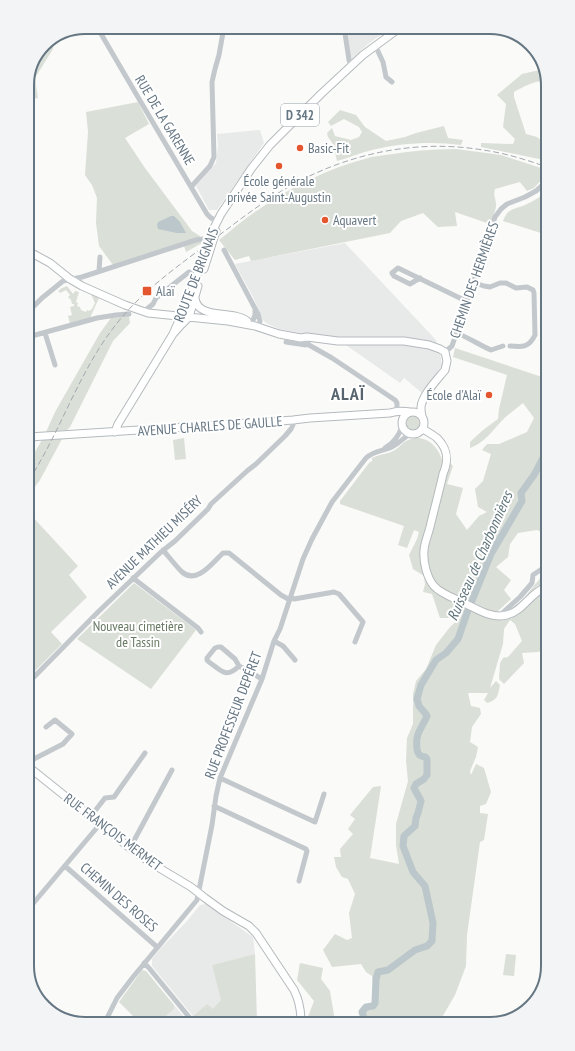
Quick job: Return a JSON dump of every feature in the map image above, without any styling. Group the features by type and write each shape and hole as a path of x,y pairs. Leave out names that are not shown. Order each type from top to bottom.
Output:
{"main road":[{"name":"D 342","path":"217,221 251,170 270,145 351,66 375,45 392,34"},
{"name":"ROUTE DE BRIGNAIS","path":"193,294 197,274 208,240 217,221"},
{"name":"ROUTE DE BRIGNAIS","path":"115,432 118,424 173,334 181,325 217,229 217,221"},
{"path":"34,254 50,263 70,279 84,287 124,305 148,313 186,314"},
{"path":"193,294 196,305 203,310 234,316 253,324"},
{"path":"117,301 154,311 230,318 280,332 302,335 307,340 404,341 429,345 442,350"},
{"name":"CHEMIN DES HERMIÈRES","path":"422,416 422,402 445,370 447,361 442,350"},
{"name":"CHEMIN DES HERMIÈRES","path":"412,412 427,394"},
{"name":"AVENUE CHARLES DE GAULLE","path":"34,437 406,411 412,412"},
{"path":"394,412 398,414 406,432 417,432 431,439 438,445 444,454 447,465 443,474 424,551 430,579 435,587 443,593 483,612 498,616 506,616 514,612 541,590"},
{"path":"402,422 406,415 412,412 418,413 422,416 425,423 417,432"},
{"name":"RUE FRANÇOIS MERMET","path":"34,771 130,848 151,863 191,887 223,911 249,926 256,933 294,990 298,1000 301,1017"}],"street":[{"name":"RUE DE LA GARENNE","path":"101,34 207,214 217,221"},
{"path":"191,187 210,166 214,156 212,82 223,34"},
{"path":"345,34 351,66"},
{"path":"375,45 383,62 386,77 392,82"},
{"name":"CHEMIN DES HERMIÈRES","path":"442,350 452,346 472,282 495,217 507,204 525,197 541,187"},
{"path":"34,306 63,281 81,277 196,240 208,240"},
{"path":"224,250 258,314 260,320 253,324"},
{"path":"99,271 100,257"},
{"path":"420,278 410,284 394,276 392,273 398,268 420,278 466,301"},
{"path":"147,309 153,304 156,298 189,272 197,274"},
{"path":"472,282 490,287 500,283 506,283 516,288 528,287 533,290 535,336 532,341 523,347 510,346"},
{"path":"34,336 97,318 129,314"},
{"path":"45,333 55,365"},
{"path":"456,333 463,335 473,342 491,350 503,346"},
{"path":"286,342 306,345 307,340 395,400 397,403 394,412"},
{"name":"AVENUE MATHIEU MISÉRY","path":"34,677 133,578 208,509 211,504 246,470 256,464 285,436 293,425 293,420"},
{"path":"380,450 394,441 399,434 402,422"},
{"name":"RUE PROFESSEUR DEPÉRET","path":"108,1017 117,998 157,947 197,900 220,778 262,679 274,641 280,629 308,549 326,511 363,461 372,453 389,449 404,438 417,432"},
{"path":"163,550 188,576 195,576 202,573 223,552 229,553 281,595 290,599 334,592 339,594 363,622 355,642"},
{"path":"498,616 520,597 532,583 533,575 541,569"},
{"path":"133,578 198,628 201,632"},
{"path":"274,641 283,646 295,660"},
{"path":"239,666 230,673 225,673 209,662 207,658 215,648 221,647 236,659 239,666 262,679"},
{"path":"34,759 64,744 72,734 55,720 46,727"},
{"path":"91,816 105,798 114,797 145,753"},
{"path":"130,848 172,770"},
{"path":"220,778 315,822 324,794"},
{"path":"214,806 306,849 307,851 299,881"},
{"path":"34,902 100,824"},
{"name":"CHEMIN DES ROSES","path":"65,866 157,947"},
{"path":"144,963 189,1017"}],"shaded area":[{"path":"347,34 382,34 367,45 351,60"},
{"path":"260,130 264,143 217,210 209,210 196,186 216,163 218,146 217,134"},
{"path":"174,216 180,222 186,233 177,233 158,229 158,222"},
{"path":"345,243 436,340 442,366 422,393 404,378 400,383 336,338 279,329 266,323 263,320 253,297 235,264"},
{"path":"206,904 253,937 255,954 212,965 222,1000 213,1010 207,1004 193,1016 152,966 152,959 200,905"},
{"path":"174,1005 184,1017 165,1017 174,1009"}],"green space":[{"path":"54,45 53,49 35,78 38,98 34,99 34,81 36,72 39,62 44,54"},
{"path":"539,70 540,75 541,81 532,83 514,92 514,97 526,134 537,137 541,140 541,159 481,147 481,143 513,144 515,139 503,127 506,104 497,95 522,74"},
{"path":"138,102 149,124 125,138 145,168 192,231 200,236 202,243 186,252 183,243 113,265 99,246 96,223 97,198 92,185 85,175 88,132 86,112"},
{"path":"340,110 356,115 365,127 386,141 444,126 448,138 463,140 461,145 428,143 393,146 368,151 337,161 333,144 327,133 332,128 335,136 351,140 359,137 362,132 359,127 344,119 331,126 328,122"},
{"path":"438,149 456,149 501,155 541,168 541,180 534,188 527,191 520,182 495,189 494,194 496,207 490,224 455,212 457,226 438,227 423,213 401,221 390,233 251,261 249,256 235,260 219,240 253,213 297,186 339,167 375,156"},
{"path":"541,196 541,233 503,221 509,212"},
{"path":"67,286 73,294 75,291 79,292 76,302 78,303 77,306 86,312 87,310 89,311 92,309 95,303 91,294 99,298 90,318 70,324 68,316 72,315 70,307 74,306 74,304 72,304 68,297 70,295 66,290 60,293 58,291"},
{"path":"129,316 130,323 113,341 70,427 67,430 46,432 55,412 100,333 111,318"},
{"path":"455,348 541,377 541,532 537,530 518,533 510,544 508,557 496,567 511,580 504,590 511,599 493,617 510,616 511,619 535,597 541,594 541,651 522,653 524,663 504,684 499,679 500,663 503,658 508,657 522,641 515,624 510,620 504,629 503,644 490,688 496,681 500,685 497,697 487,703 484,700 488,693 468,693 471,706 480,708 481,714 472,727 470,742 478,747 476,757 470,771 471,775 476,764 484,768 491,792 486,804 480,806 480,813 488,814 484,840 480,842 467,935 466,966 455,995 442,1017 363,1017 362,1012 376,1002 372,976 366,972 361,964 332,967 323,950 335,934 347,940 352,938 349,913 355,894 348,879 342,877 336,867 334,857 341,857 340,849 353,834 348,829 355,819 350,815 373,787 381,786 370,858 399,864 396,845 396,824 408,781 406,761 407,738 413,724 413,694 416,681 426,669 436,645 450,627 460,618 440,618 432,594 423,592 425,584 424,576 413,569 409,555 419,532 414,530 407,548 398,545 404,526 340,504 340,501 372,461 372,458 397,449 408,440 421,438 427,440 436,448 440,454 444,467 448,461 453,466 447,484 463,488 456,514 467,530 479,516 487,512 478,507 475,489 483,481 491,454 482,450 487,444 499,444 527,432 534,418 523,403 503,419 486,438 470,448 470,442 498,419 507,375 453,357"},
{"path":"410,416 416,416 420,420 420,426 416,430 410,430 406,426 406,420"},
{"path":"184,438 186,459 175,460 173,440"},
{"path":"62,439 34,488 34,454 42,440"},
{"path":"34,518 78,566 69,575 87,597 51,632 62,644 34,672"},
{"path":"541,577 541,584 523,599"},
{"name":"Nouveau cimetière de Tassin","path":"134,583 196,630 151,689 77,639"},
{"path":"255,954 257,1017 194,1017 193,1016 207,1004 213,1009 221,1000 212,965"},
{"path":"506,954 516,955 514,976 503,975"},
{"path":"300,963 323,968 321,979 330,991 334,1017 308,1017 314,1001 297,980"},
{"path":"142,970 146,971 174,1005 174,1009 165,1017 134,1017 119,1002"}],"waterway":[{"name":"Ruisseau de Charbonnières","path":"364,1017 362,1012 366,1007 373,1006 375,1003 376,979 378,972 388,970 415,950 427,946 432,941 433,923 425,886 413,872 403,846 404,836 415,826 421,801 414,788 416,784 427,775 427,759 421,756 417,749 419,732 427,716 419,706 417,699 421,685 436,660 446,653 458,639 491,554 522,501 521,493 534,475 541,462"}],"railway":[{"path":"34,472 88,367 111,331 133,305 170,272 250,212 281,191 337,164 384,151 409,148 433,146 483,150 514,156 541,165"}],"place":[{"name":"Basic-Fit","path":"300,148"},
{"name":"École générale privée Saint-Augustin","path":"279,166"},
{"name":"Aquavert","path":"325,220"},
{"name":"Alaï","path":"147,291"},
{"name":"École d'Alaï","path":"489,395"}],"district":[{"name":"ALAÏ","path":"348,394"}]}
